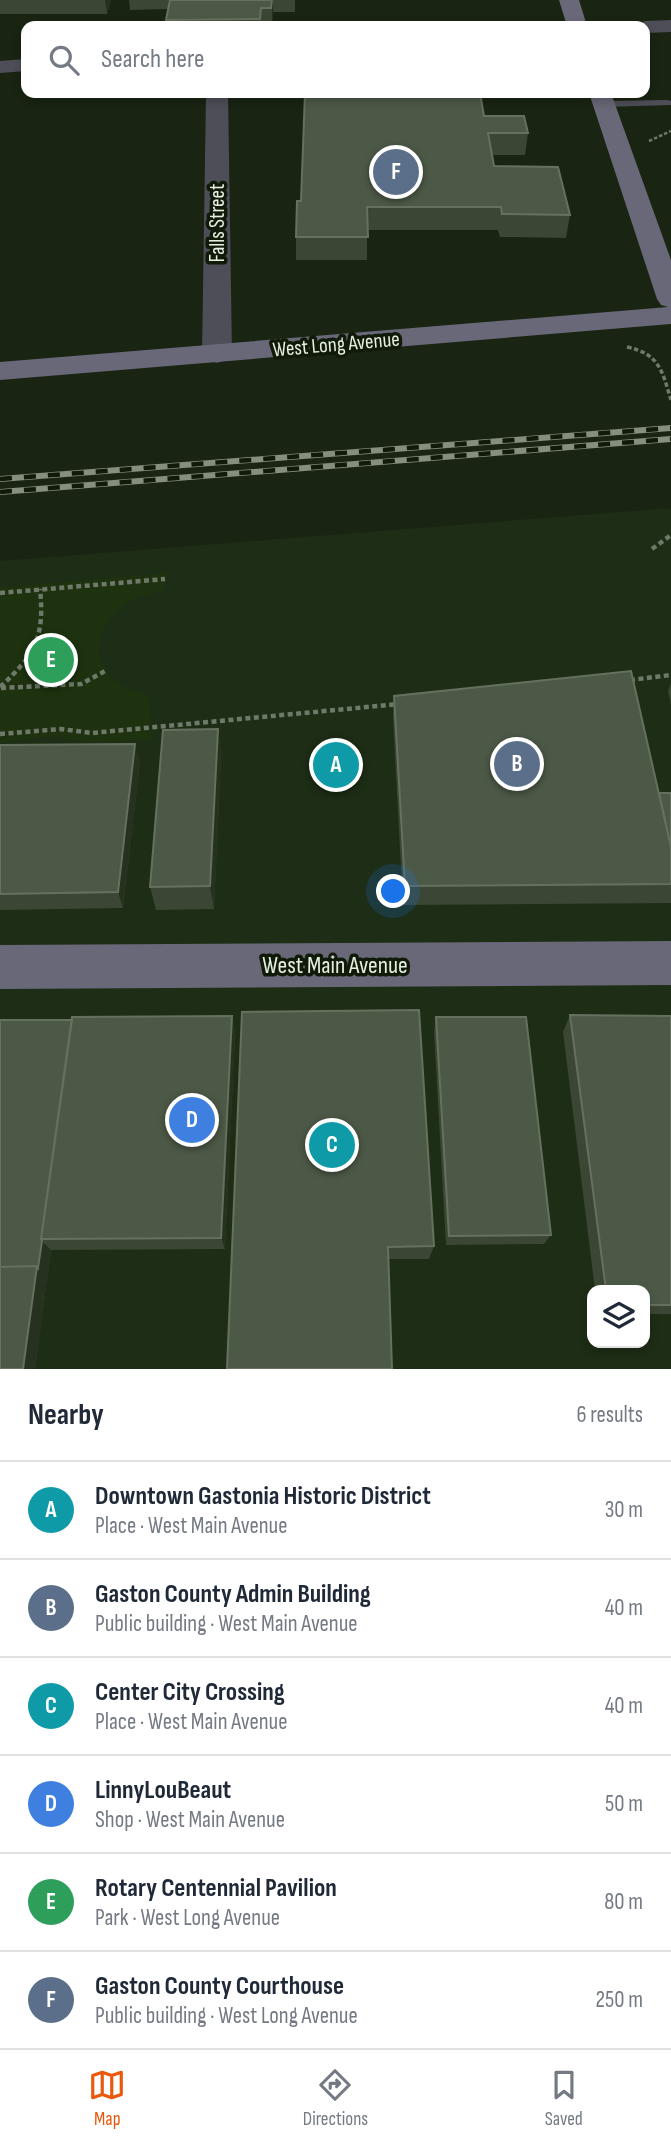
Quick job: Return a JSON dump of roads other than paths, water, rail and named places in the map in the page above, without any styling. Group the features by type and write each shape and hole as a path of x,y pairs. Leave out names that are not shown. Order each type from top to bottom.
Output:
{"main road":[{"path":"569,0 575,21"},
{"path":"602,98 671,299"},
{"name":"West Long Avenue","path":"0,371 671,315"},
{"name":"West Main Avenue","path":"0,967 671,963"}],"street":[{"path":"650,27 671,26"},
{"path":"0,67 21,65"},
{"name":"Falls Street","path":"217,98 217,354"}],"lane":[{"path":"602,98 667,103"}],"railway":[{"path":"0,479 671,428"},
{"path":"0,492 671,439"}],"place":[{"name":"Gaston County Courthouse","path":"396,172"},
{"name":"Rotary Centennial Pavilion","path":"51,660"},
{"name":"Gaston County Admin Building","path":"517,764"},
{"name":"Downtown Gastonia Historic District","path":"336,765"},
{"name":"LinnyLouBeaut","path":"192,1120"},
{"name":"Center City Crossing","path":"332,1145"}]}
